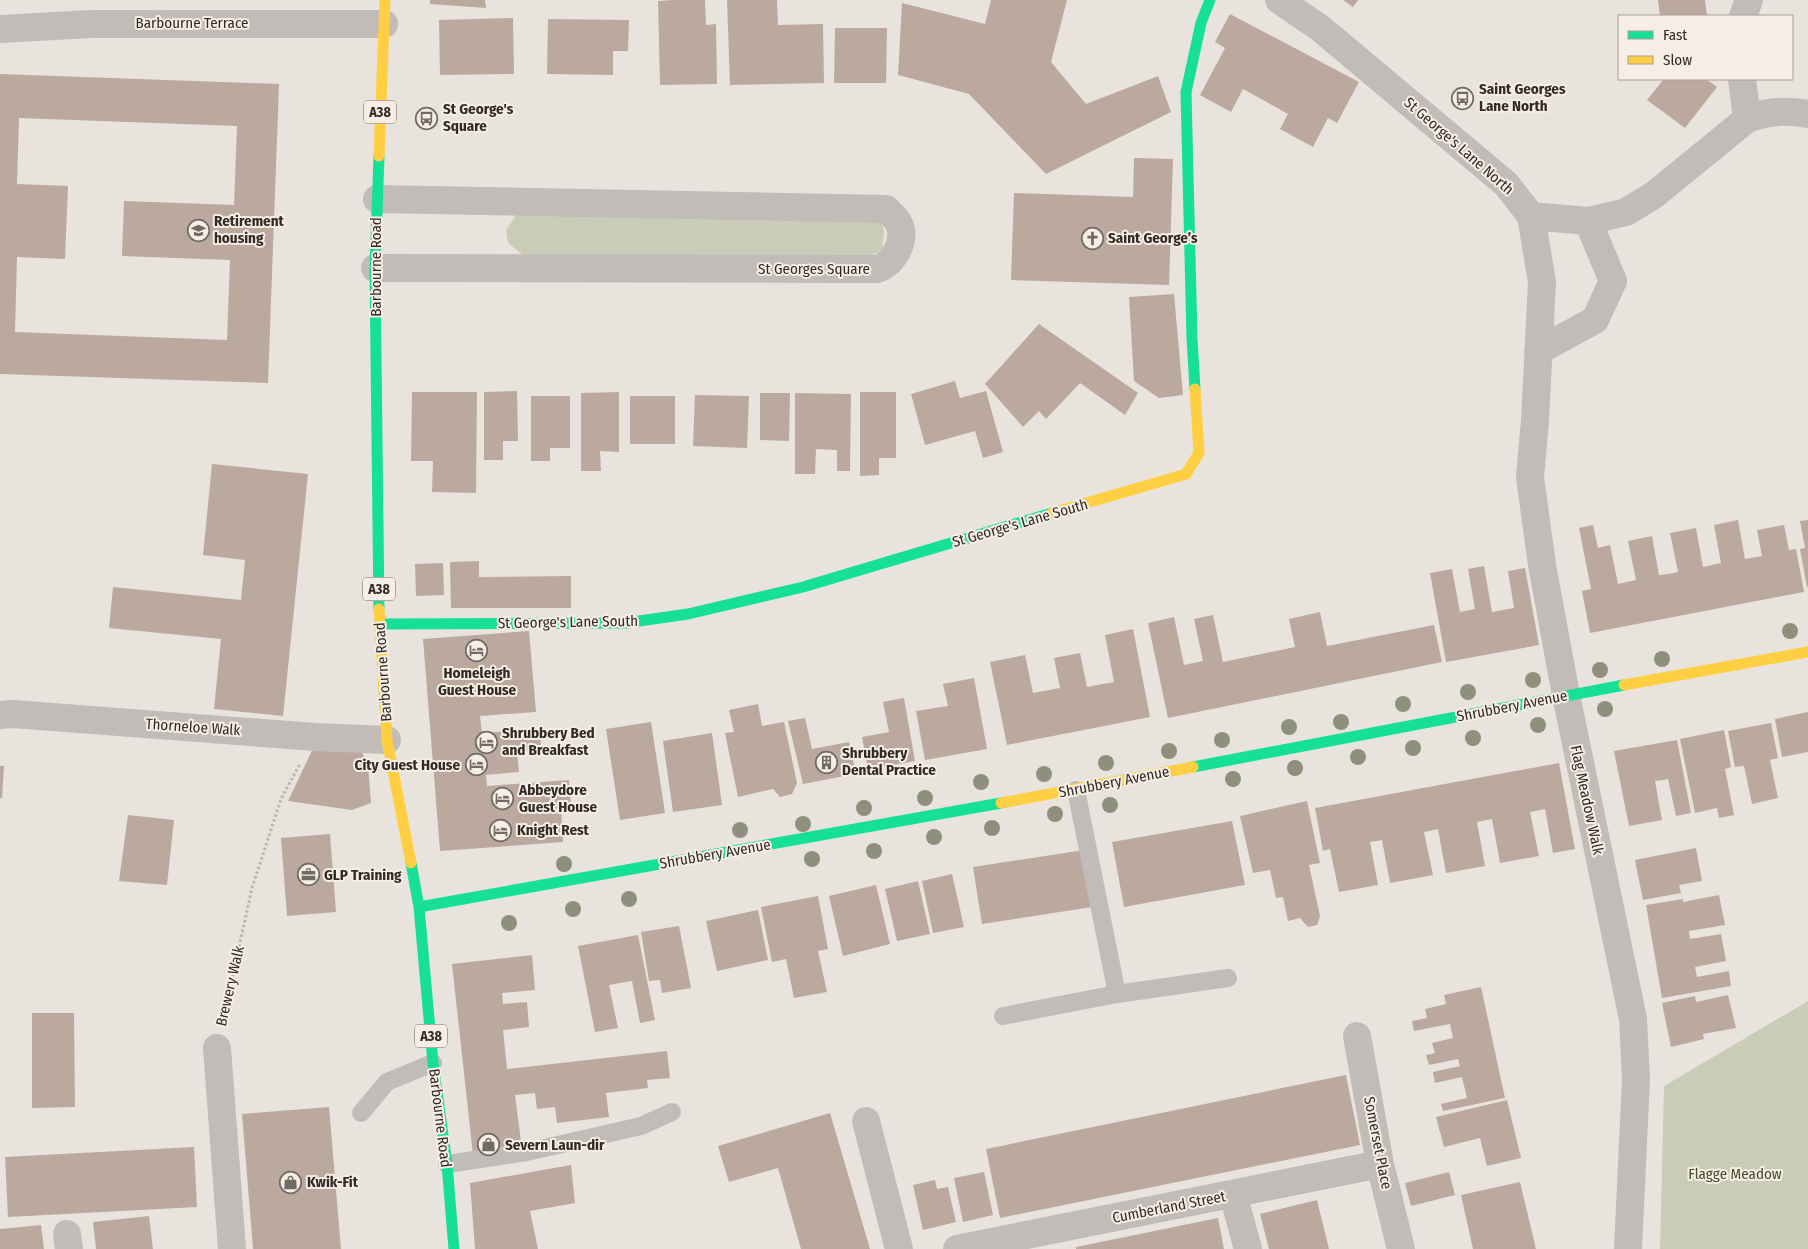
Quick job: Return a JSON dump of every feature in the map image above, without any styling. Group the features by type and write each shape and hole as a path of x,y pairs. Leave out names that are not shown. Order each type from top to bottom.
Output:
{"street":[{"name":"St George's Lane South","path":"379,624 626,623 688,614 803,587 1186,474 1200,453 1192,328 1186,92 1201,23 1210,0"},
{"name":"St George's Lane North","path":"1279,0 1320,28 1506,184 1531,216"},
{"path":"1743,15 1749,0"},
{"name":"Barbourne Road","path":"384,12 376,268 379,624 387,740 419,907 433,1063 447,1164 454,1249"},
{"name":"Barbourne Terrace","path":"0,29 384,12"},
{"path":"1742,80 1747,119"},
{"path":"1531,216 1588,221 1626,212 1654,195 1747,119 1762,113 1794,112 1808,114"},
{"name":"St Georges Square","path":"376,268 877,269 885,266 900,246 900,225 886,209 377,199"},
{"name":"Flag Meadow Walk","path":"1531,216 1542,282 1530,478 1542,564 1566,696 1633,1020 1636,1079 1628,1249"},
{"path":"1538,351 1595,320 1613,281 1588,221"},
{"name":"Shrubbery Avenue","path":"419,907 1076,790 1566,696 1808,652"},
{"name":"Thorneloe Walk","path":"0,715 13,714 315,737 387,740"},
{"name":"Somerset Place","path":"1357,1036 1380,1164 1401,1249"},
{"name":"Brewery Walk","path":"217,1048 232,1249"},
{"path":"866,1121 899,1249"},
{"name":"Cumberland Street","path":"957,1249 1380,1164"},
{"path":"1233,1194 1248,1249"}],"lane":[{"path":"1076,790 1118,994"},
{"path":"1003,1016 1118,994 1228,978"},
{"path":"361,1113 387,1082 433,1063"},
{"path":"447,1164 546,1148 641,1126 672,1112"}],"path":[{"name":"Brewery Walk","path":"217,1048 252,888 281,799 315,737"}],"green space":[{"path":"517,214 881,221 884,231 882,250 864,259 523,255 508,243 506,230"},
{"name":"Flagge Meadow","path":"1808,1001 1808,1249 1660,1249 1664,1086"}],"building":[{"path":"430,0 485,0 486,8 430,4"},
{"path":"705,0 706,25 716,24 717,84 660,85 658,1"},
{"path":"727,0 777,0 778,25 823,24 824,83 730,85"},
{"path":"991,0 1067,0 1051,62 1086,104 1158,76 1171,112 1046,174 969,94 898,75 902,3 985,24"},
{"path":"1343,0 1358,0 1353,7"},
{"path":"1658,0 1705,0 1707,15 1660,15"},
{"path":"1230,14 1359,82 1337,123 1328,118 1313,147 1280,129 1288,114 1243,89 1231,112 1200,95 1225,48 1215,42"},
{"path":"513,18 514,74 440,75 439,20"},
{"path":"548,19 629,20 628,51 613,51 613,75 547,74"},
{"path":"835,28 887,28 886,83 834,83"},
{"name":"Retirement housing","path":"0,74 279,84 268,383 0,374","holes":["19,118 237,126 234,205 124,201 122,256 230,260 227,340 15,332 17,257 65,259 68,186 17,184"]},
{"path":"1663,80 1707,80 1717,87 1685,128 1647,100"},
{"name":"Saint George’s","path":"1134,158 1173,159 1169,285 1011,280 1014,193 1133,197"},
{"path":"1174,294 1183,395 1159,398 1134,381 1129,297"},
{"path":"1039,324 1138,393 1125,415 1080,383 1046,419 1039,411 1023,427 985,384"},
{"path":"955,381 960,398 986,391 1003,452 983,458 975,431 925,445 911,394"},
{"path":"517,391 518,441 503,441 503,460 484,460 484,392"},
{"path":"412,392 477,392 476,493 432,492 433,461 411,461"},
{"path":"619,392 619,452 600,451 601,471 581,471 581,393"},
{"path":"860,392 896,392 896,458 879,458 879,475 860,476"},
{"path":"760,393 790,393 789,441 760,440"},
{"path":"795,393 851,394 850,471 837,471 837,450 816,449 815,474 795,474"},
{"path":"695,395 749,396 747,448 693,446"},
{"path":"531,396 570,396 570,448 550,448 550,461 531,461"},
{"path":"630,396 675,396 675,444 630,444"},
{"path":"212,464 308,474 283,716 214,709 221,639 109,628 113,587 241,600 245,560 203,555"},
{"path":"1738,520 1745,559 1762,556 1757,530 1784,525 1789,550 1796,549 1804,592 1590,633 1582,591 1591,589 1579,528 1593,525 1598,548 1610,545 1618,584 1636,580 1628,541 1652,536 1659,575 1669,574 1678,572 1670,533 1696,528 1703,567 1721,563 1714,525"},
{"path":"1808,520 1807,587 1800,549 1805,548 1800,521"},
{"path":"479,561 479,577 571,576 571,608 451,608 450,562"},
{"path":"443,563 444,595 416,596 415,564"},
{"path":"1484,566 1492,612 1514,608 1508,571 1525,568 1539,645 1446,662 1430,573 1452,569 1460,612 1475,609 1468,569"},
{"path":"1320,612 1327,646 1434,625 1442,662 1168,718 1148,623 1174,617 1184,665 1203,661 1194,619 1213,615 1223,662 1295,647 1289,619"},
{"path":"1133,629 1150,717 1007,745 990,662 1025,655 1033,693 1060,688 1054,658 1080,653 1087,687 1114,682 1105,635"},
{"path":"529,631 536,712 480,716 482,733 540,729 541,750 517,752 519,772 486,775 487,786 569,780 571,807 561,808 563,842 440,851 423,639"},
{"path":"974,678 987,749 925,760 916,711 948,706 943,684"},
{"path":"904,698 915,761 868,770 862,737 889,732 883,702"},
{"path":"758,704 762,726 784,722 797,783 792,794 780,797 773,789 738,797 725,733 734,732 729,710"},
{"path":"1808,712 1808,752 1782,757 1775,719"},
{"name":"Shrubbery Dental Practice","path":"805,718 812,749 849,742 856,774 803,784 788,721"},
{"path":"651,722 665,813 620,820 606,729"},
{"path":"1771,723 1778,758 1770,760 1778,798 1752,804 1744,766 1735,767 1728,731"},
{"path":"1724,730 1731,767 1725,769 1734,815 1719,818 1717,808 1695,813 1680,739"},
{"path":"712,733 722,805 673,812 663,741"},
{"path":"317,740 350,745 363,754 368,764 371,803 352,810 288,801"},
{"path":"1677,740 1691,813 1676,816 1668,779 1655,781 1662,820 1629,826 1614,751"},
{"path":"1559,763 1575,849 1553,853 1545,809 1530,812 1539,856 1500,863 1492,819 1477,822 1485,866 1446,873 1438,829 1424,832 1433,875 1390,883 1382,840 1370,842 1378,885 1339,892 1330,849 1323,851 1315,808"},
{"path":"0,766 4,766 2,798 0,798"},
{"path":"1307,801 1320,863 1309,865 1320,916 1317,925 1308,927 1300,918 1288,921 1283,897 1276,898 1270,870 1253,873 1240,816"},
{"path":"128,815 174,820 167,885 119,881"},
{"path":"1232,821 1245,885 1124,907 1112,842"},
{"name":"GLP Training","path":"330,834 336,912 287,916 281,838"},
{"path":"1696,848 1702,881 1679,885 1681,893 1643,900 1635,860"},
{"path":"1084,850 1092,907 982,924 973,867"},
{"path":"952,874 964,927 933,933 922,881"},
{"path":"918,881 930,934 897,941 885,889"},
{"path":"876,885 890,944 843,956 829,896"},
{"path":"1719,895 1725,925 1689,931 1690,939 1721,934 1726,961 1695,967 1697,977 1729,971 1731,986 1662,998 1646,905 1683,899 1683,902"},
{"path":"818,896 828,949 818,951 827,992 794,998 786,959 772,962 761,907"},
{"path":"758,910 768,960 717,971 706,921"},
{"path":"679,926 691,988 662,993 660,980 649,981 641,932"},
{"path":"638,935 655,1020 640,1023 632,981 609,985 618,1028 595,1032 578,946"},
{"path":"532,955 535,990 502,993 503,1004 527,1002 529,1027 503,1030 507,1069 667,1051 670,1078 647,1080 648,1088 606,1093 609,1117 557,1123 555,1107 537,1109 535,1093 515,1095 522,1149 473,1155 452,964"},
{"path":"1481,987 1505,1098 1443,1111 1441,1104 1467,1098 1462,1077 1435,1083 1433,1072 1460,1066 1458,1059 1429,1065 1426,1055 1435,1053 1432,1043 1453,1038 1450,1024 1414,1031 1412,1021 1427,1018 1425,1009 1446,1004 1444,995"},
{"path":"1728,995 1736,1028 1703,1034 1704,1039 1671,1047 1662,1003 1695,996 1696,1002"},
{"path":"32,1013 74,1013 75,1107 32,1108"},
{"path":"1346,1075 1360,1145 1000,1218 986,1149"},
{"path":"1507,1100 1521,1158 1487,1166 1480,1138 1444,1147 1436,1117"},
{"name":"Kwik-Fit","path":"329,1107 341,1249 253,1249 242,1114"},
{"path":"830,1113 870,1249 801,1249 778,1168 729,1182 718,1146"},
{"path":"194,1147 197,1207 8,1217 5,1157"},
{"path":"571,1165 575,1203 530,1211 538,1249 475,1249 470,1183"},
{"path":"984,1172 993,1215 963,1222 954,1178"},
{"path":"1449,1172 1455,1195 1411,1206 1405,1183"},
{"path":"935,1180 937,1189 948,1187 956,1222 923,1230 913,1185"},
{"path":"1520,1182 1536,1249 1473,1249 1461,1195"},
{"path":"1317,1200 1329,1249 1269,1249 1260,1214"},
{"path":"149,1216 153,1249 96,1249 93,1222"},
{"path":"1218,1218 1224,1249 1076,1249 1076,1247"},
{"path":"41,1225 44,1249 0,1249 0,1229"}],"traffic: fast":[{"path":"1195,389 1186,92 1201,23 1210,0"},
{"path":"379,156 375,268 379,609"},
{"path":"379,624 625,623 688,614 803,587 1052,513"},
{"path":"1193,767 1624,685"},
{"path":"419,907 1001,803"},
{"path":"411,863 419,907 433,1063 447,1164 454,1249"}],"traffic: slow":[{"path":"379,156 385,0"},
{"path":"1052,513 1186,474 1199,453 1195,389"},
{"path":"379,609 387,740 411,863"},
{"path":"1624,685 1808,652"},
{"path":"1001,803 1193,767"}],"place":[{"name":"Saint Georges Lane North","path":"1463,98"},
{"name":"St George's Square","path":"427,118"},
{"name":"Retirement housing","path":"198,230"},
{"name":"Saint George’s","path":"1092,238"},
{"name":"Homeleigh Guest House","path":"477,650"},
{"name":"Shrubbery Bed and Breakfast","path":"486,742"},
{"name":"Shrubbery Dental Practice","path":"826,762"},
{"name":"City Guest House","path":"476,765"},
{"name":"Abbeydore Guest House","path":"503,799"},
{"name":"Knight Rest","path":"501,830"},
{"name":"GLP Training","path":"308,875"},
{"name":"Severn Laun-dir","path":"489,1145"},
{"name":"Kwik-Fit","path":"291,1182"}]}
